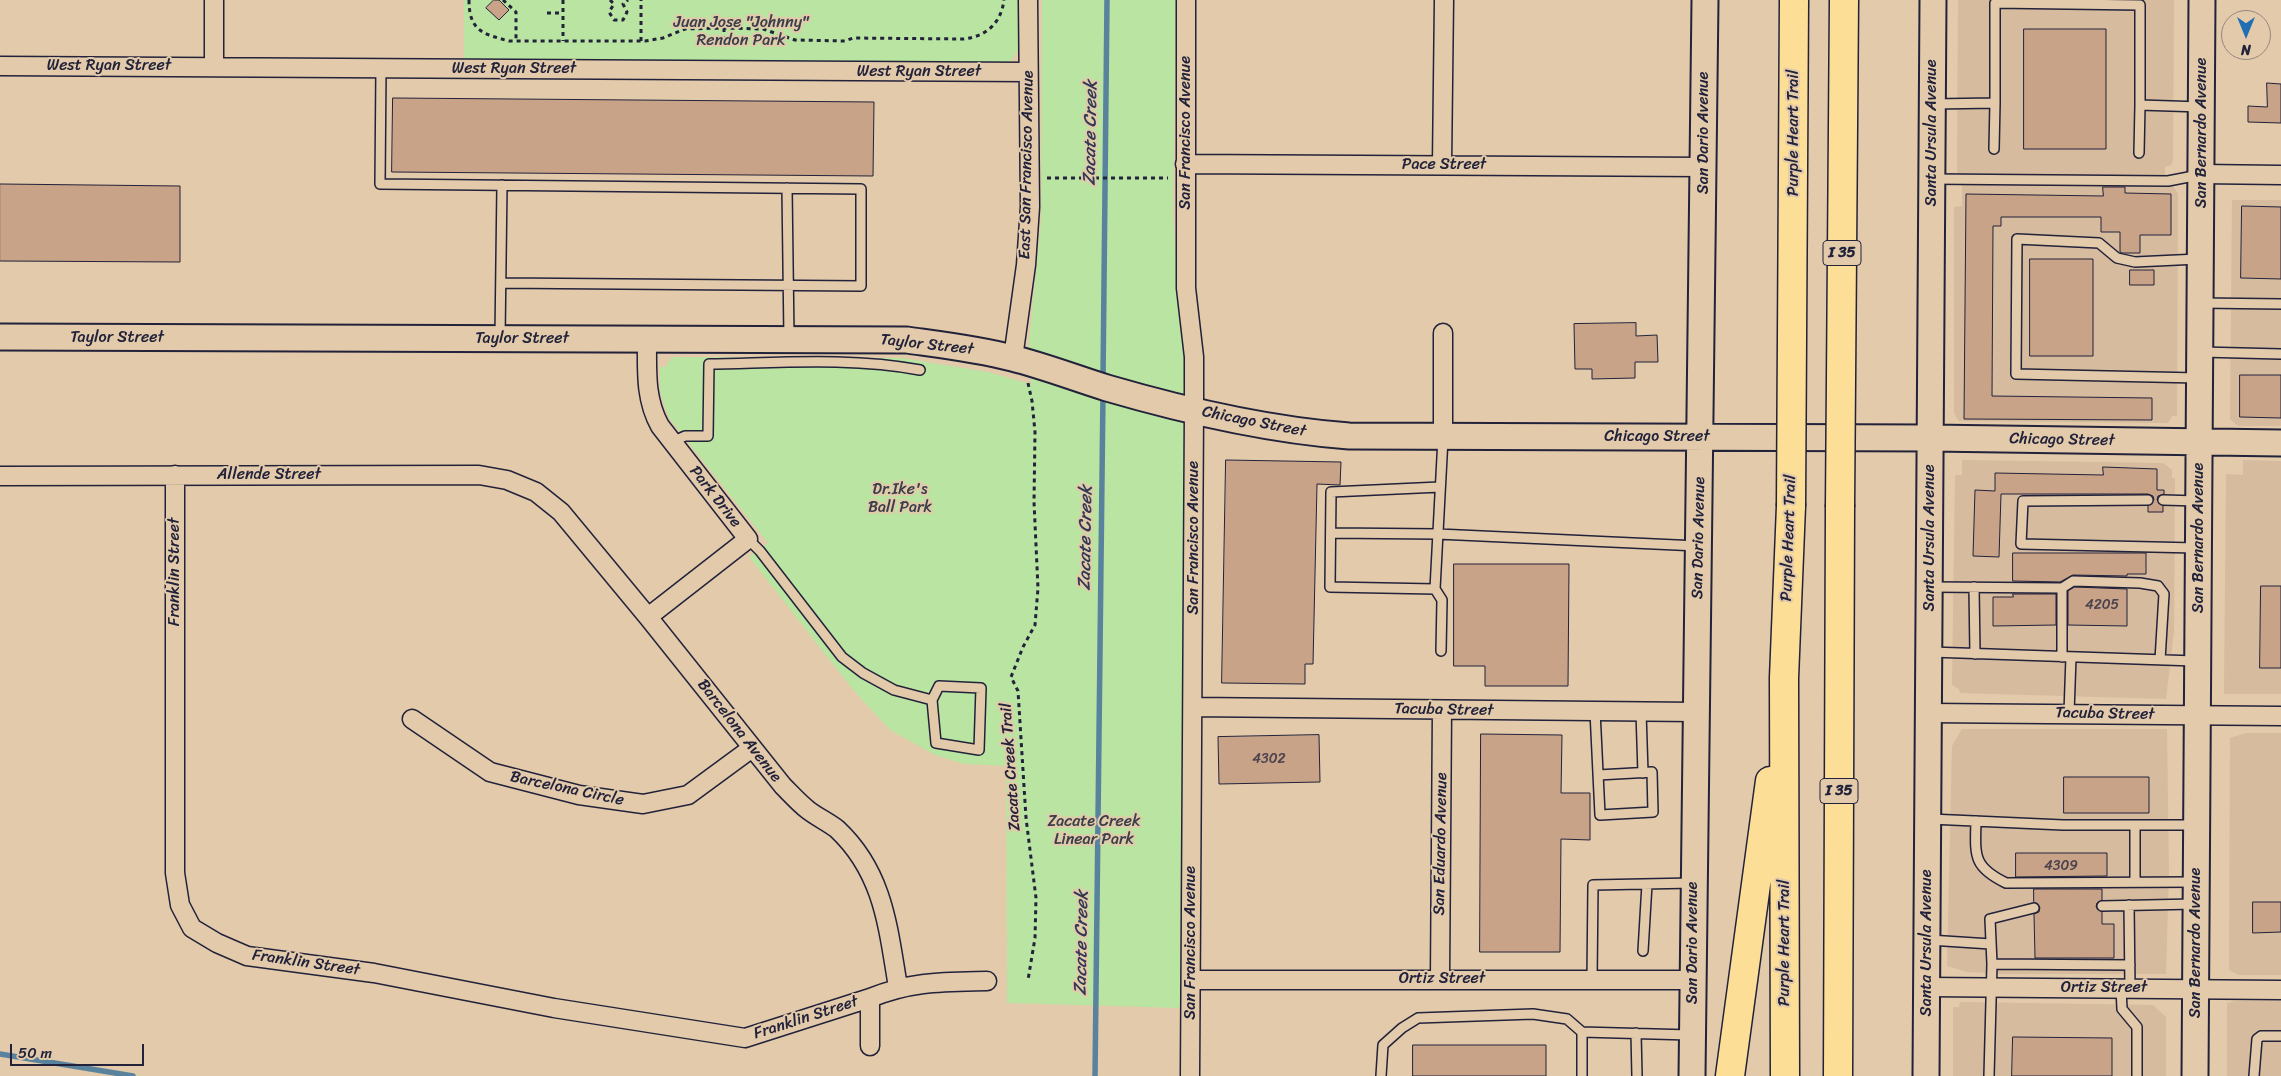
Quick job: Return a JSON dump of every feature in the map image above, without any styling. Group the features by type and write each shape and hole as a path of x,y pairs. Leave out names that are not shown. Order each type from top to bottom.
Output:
{"highway":[{"name":"Purple Heart Trail","path":"1785,1076 1784,678 1791,506 1794,0"},
{"name":"I 35","path":"1838,1076 1844,0"},
{"path":"1730,1076 1784,678"}],"main road":[{"name":"San Dario Avenue","path":"1692,1076 1695,712 1702,438 1704,0"},
{"name":"Santa Ursula Avenue","path":"1926,1076 1933,0"},
{"name":"San Bernardo Avenue","path":"2195,1076 2202,0"},
{"name":"Taylor Street","path":"0,338 908,340 962,347 1013,358 1034,374"},
{"name":"Chicago Street","path":"1034,374 1294,432 1349,436 1931,438 2281,443"}],"street":[{"path":"214,0 214,67"},
{"name":"East San Francisco Avenue","path":"1013,358 1026,265 1030,207 1028,0"},
{"name":"San Francisco Avenue","path":"1186,0 1186,288 1194,357 1190,1076"},
{"path":"1442,164 1444,0"},
{"name":"West Ryan Street","path":"0,66 1028,72"},
{"name":"Pace Street","path":"1185,164 1704,167"},
{"path":"2201,174 2281,175"},
{"path":"1443,333 1443,436"},
{"name":"Park Drive","path":"647,340 648,396 651,411 672,442 748,539 648,617"},
{"name":"Franklin Street","path":"175,475 175,873 180,905 192,928 217,943 247,956 374,973 554,1008 745,1038 870,998 898,987 928,982 987,981"},
{"name":"Allende Street","path":"0,476 479,475 507,480 536,492"},
{"name":"Barcelona Avenue","path":"536,492 561,512 783,786 807,809 836,829 858,853 874,880 885,908 898,987"},
{"name":"Tacuba Street","path":"1193,707 1695,712"},
{"name":"San Eduardo Avenue","path":"1440,978 1442,710"},
{"name":"Tacuba Street","path":"1929,713 2281,716"},
{"name":"Barcelona Circle","path":"412,719 490,772 579,795 643,804 688,795 752,748"},
{"name":"Ortiz Street","path":"1191,980 1440,978 1693,980"},
{"name":"Ortiz Street","path":"1927,987 2281,990"},
{"name":"Franklin Street","path":"870,998 870,1046"}],"lane":[{"path":"1994,149 1995,3 2140,5 2139,153"},
{"path":"381,68 380,184 861,189 861,286 501,283"},
{"path":"1933,104 1995,103"},
{"path":"2140,105 2202,107"},
{"path":"1932,179 2168,181 2201,174"},
{"path":"500,339 502,186"},
{"path":"787,188 789,339"},
{"path":"2201,258 2135,262 2117,258 2099,243 2017,239 2016,374 2201,378"},
{"path":"2201,303 2281,304"},
{"path":"2200,352 2281,354"},
{"path":"672,442 685,436 708,436 709,364 858,363 895,365 920,370"},
{"path":"1441,651 1442,600 1435,589 1443,436"},
{"path":"1435,589 1330,587 1331,492 1440,487"},
{"path":"2148,500 2023,501 2021,544 2199,548"},
{"path":"2163,500 2200,501"},
{"path":"1331,532 1438,534 1699,546"},
{"path":"748,539 760,551 842,656 863,673 894,690 932,700"},
{"path":"1930,587 2062,588 2073,581 2140,582 2158,586 2164,594 2160,660"},
{"path":"1974,587 1975,654"},
{"path":"2062,588 2069,713"},
{"path":"1930,652 2198,661"},
{"path":"939,686 981,688 979,750 936,743 932,700 939,686"},
{"path":"1595,711 1598,775 1600,814 1653,812 1652,772 1598,775"},
{"path":"1641,712 1643,773"},
{"path":"1928,819 2197,825"},
{"path":"1976,821 1979,864 1988,875 2006,883 2135,882 2197,893"},
{"path":"2135,825 2135,882"},
{"path":"1643,951 1647,884"},
{"path":"1592,980 1593,885 1694,884"},
{"path":"2102,906 2129,905 2197,893"},
{"path":"2129,905 2130,965 2122,1009 2137,1027 2137,1076"},
{"path":"1989,1076 1992,987 1990,919 2034,908"},
{"path":"1927,940 1991,944"},
{"path":"1992,964 2130,965"},
{"path":"1381,1076 1383,1045 1402,1028 1418,1018 1533,1014 1567,1019 1582,1032 1693,1035"},
{"path":"1582,1032 1582,1076"},
{"path":"1636,1034 1637,1076"},
{"path":"2254,1076 2256,1039 2261,1036 2281,1036"}],"path":[{"path":"469,0 470,17 479,30 490,37 516,41 640,41 663,38 685,29 724,28 763,29 795,40 845,40 853,38 964,39 982,35 993,27 1001,14 1004,0"},
{"path":"503,0 516,12 516,41"},
{"path":"563,0 563,41"},
{"path":"610,0 614,4 623,4 628,0"},
{"path":"640,41 641,0"},
{"path":"614,4 609,12 614,20 623,20 627,12 623,4"},
{"path":"547,13 563,13"},
{"path":"724,28 724,44"},
{"path":"1044,178 1169,178"},
{"name":"Zacate Creek Trail","path":"1028,980 1035,938 1036,898 1026,818 1018,691 1011,677 1023,647 1035,625 1038,588 1034,502 1035,432 1032,401 1034,374"}],"shaded area":[{"path":"1958,0 2174,0 2173,161 2171,165 2165,167 2165,173 2178,194 2177,416 2172,416 2168,423 1959,421 1956,417 1954,412 1954,207 1962,206 1962,186 1957,171"},
{"path":"2232,200 2281,200 2281,426 2238,426 2230,419"},
{"path":"1962,460 2163,463 2172,470 2172,478 2175,478 2174,631 2166,699 1960,693 1959,689 1952,685 1955,475 1962,475"},
{"path":"2243,460 2281,461 2281,694 2224,694 2226,474 2243,475"},
{"path":"1962,729 2167,729 2169,874 2166,974 2003,974 1967,972 1947,966 1952,746"},
{"path":"2246,733 2281,733 2281,975 2239,975 2229,970 2230,738"},
{"path":"2235,1001 2281,1001 2281,1076 2227,1076 2227,1003"},
{"path":"1960,1002 2153,1005 2166,1017 2166,1076 1953,1076 1953,1007 1959,1007"}],"green space":[{"name":"Juan Jose \"Johnny\" Rendon Park","path":"464,0 1018,0 1018,50 1011,61 995,64 464,63"},
{"path":"1042,0 1176,0 1173,214 1184,363 1180,1008 1007,1003 1006,766 964,764 935,755 890,730 854,691 749,557 768,543 669,418 660,392 660,367 665,367 672,357 902,358 988,372 1031,384 1029,341 1041,221"}],"building":[{"path":"494,0 499,0 509,10 499,20 486,8"},
{"path":"2024,29 2106,29 2106,149 2024,149"},
{"path":"2267,83 2281,84 2281,123 2248,122 2248,106 2267,107"},
{"path":"393,98 874,102 873,176 392,172"},
{"path":"0,184 180,186 180,262 0,261"},
{"path":"2103,187 2125,187 2125,193 2171,194 2171,235 2140,235 2140,253 2122,253 2120,252 2120,232 2101,232 2101,217 2001,217 2001,226 1993,226 1992,396 2152,398 2152,420 1964,419 1966,194 2103,196"},
{"path":"2242,206 2281,207 2281,279 2241,278"},
{"path":"2030,259 2093,259 2093,356 2030,356"},
{"path":"2130,270 2154,270 2154,285 2130,285"},
{"path":"1636,323 1636,336 1657,335 1658,362 1635,362 1635,378 1592,379 1592,369 1575,369 1574,324"},
{"path":"2240,375 2281,375 2281,418 2240,417"},
{"path":"1226,460 1341,462 1340,485 1317,484 1313,664 1305,664 1305,684 1222,683"},
{"path":"2103,467 2157,469 2157,490 2164,490 2164,494 2158,496 2157,500 2163,506 2163,512 2148,512 2148,506 2154,500 2153,496 2148,494 2001,494 1999,557 1973,556 1975,490 1995,491 1995,473 2103,475"},
{"path":"2013,553 2146,553 2146,574 2127,574 2127,576 2073,575 2060,582 2013,581"},
{"path":"1454,564 1569,564 1568,686 1485,686 1485,666 1454,666"},
{"path":"2261,586 2281,586 2281,668 2260,668"},
{"path":"2075,587 2127,589 2127,626 2068,625 2068,591"},
{"path":"2013,594 2056,594 2056,625 1993,626 1993,597 2013,597"},
{"path":"1481,734 1562,735 1561,793 1590,793 1590,840 1561,839 1560,952 1480,952"},
{"path":"1319,735 1320,782 1219,784 1218,737"},
{"path":"2064,777 2149,777 2149,813 2064,813"},
{"path":"2016,853 2107,853 2107,876 2016,877"},
{"path":"2034,889 2102,889 2102,900 2097,903 2096,907 2102,912 2102,924 2114,924 2114,958 2035,958 2034,914 2039,912 2040,907 2034,902"},
{"path":"2253,902 2281,902 2281,932 2253,933"},
{"path":"2013,1037 2112,1038 2112,1076 2012,1076"},
{"path":"1413,1045 1546,1045 1546,1076 1413,1076"}],"waterway":[{"name":"Zacate Creek","path":"1103,379 1107,0"},
{"name":"Zacate Creek","path":"1095,1076 1103,393"},
{"name":"Zacate Creek","path":"0,1054 133,1076"}],"park label":[{"name":"Dr.Ike's Ball Park","path":"900,499"},
{"name":"Zacate Creek Linear Park","path":"1094,831"}]}
